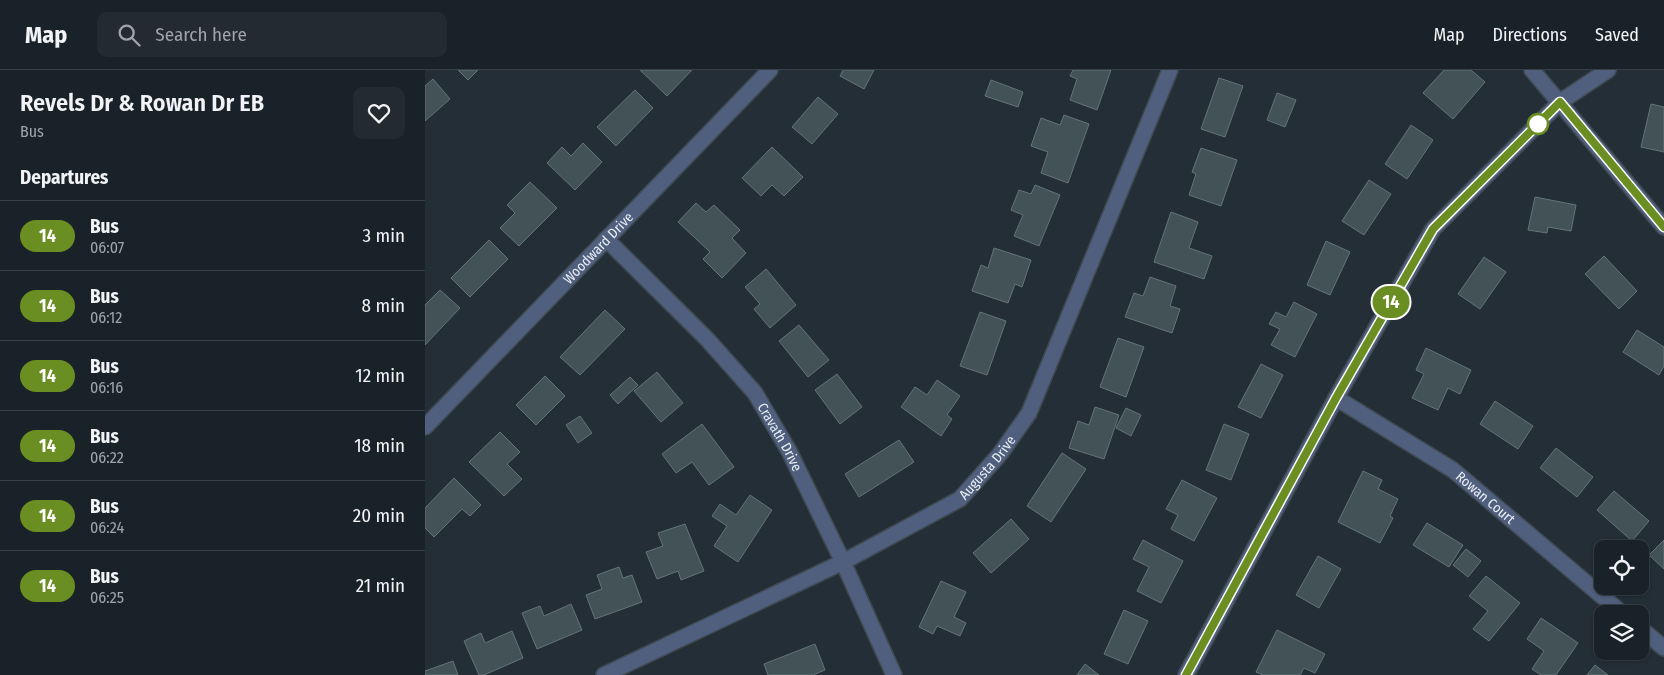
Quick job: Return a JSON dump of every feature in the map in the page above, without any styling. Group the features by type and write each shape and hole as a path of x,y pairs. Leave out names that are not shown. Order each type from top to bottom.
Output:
{"street":[{"name":"Woodward Drive","path":"425,427 770,70"},
{"name":"Augusta Drive","path":"604,675 843,562 959,499 1000,454 1029,413 1170,70"},
{"path":"1532,70 1664,227"},
{"path":"1186,675 1336,398 1433,229 1560,102 1609,70"},
{"name":"Cravath Drive","path":"606,239 707,339 755,393 789,451 843,562 894,675"},
{"name":"Rowan Court","path":"1336,398 1453,470 1612,605"},
{"path":"1649,636 1664,648"}],"building":[{"path":"458,70 478,70 468,80"},
{"path":"640,70 692,70 667,96"},
{"path":"843,70 874,70 864,89 840,76"},
{"path":"1073,70 1111,70 1097,110 1070,100 1077,79 1070,76"},
{"path":"1444,70 1471,70 1485,82 1453,119 1423,93"},
{"path":"1219,78 1243,86 1225,137 1201,129"},
{"path":"433,79 450,99 425,121 425,86"},
{"path":"991,80 1023,92 1018,107 985,96"},
{"path":"635,90 653,108 616,146 597,127"},
{"path":"1277,93 1296,100 1285,127 1267,120"},
{"path":"818,97 838,114 812,144 792,127"},
{"path":"1651,104 1664,107 1664,152 1641,147"},
{"path":"1064,115 1089,124 1068,183 1041,173 1048,152 1031,146 1041,118 1060,125"},
{"path":"1411,125 1433,140 1407,179 1385,164"},
{"path":"583,143 602,162 575,190 547,163 562,147 571,156"},
{"path":"772,147 803,177 784,196 772,185 761,196 742,178"},
{"path":"1201,148 1237,160 1221,206 1189,195 1196,174 1192,172"},
{"path":"1369,180 1391,194 1364,235 1342,221"},
{"path":"530,182 557,208 519,246 500,228 515,213 507,205"},
{"path":"1035,185 1060,195 1039,246 1014,236 1023,215 1011,210 1019,190 1031,194"},
{"path":"1535,197 1576,205 1571,231 1548,227 1547,233 1528,230"},
{"path":"696,203 706,212 714,205 740,230 732,238 746,253 722,278 703,259 710,252 678,222"},
{"path":"1171,212 1198,222 1189,248 1212,256 1204,279 1154,262"},
{"path":"489,240 508,259 470,297 451,278"},
{"path":"1326,241 1350,252 1330,295 1307,285"},
{"path":"994,248 1031,260 1022,287 1015,284 1008,303 972,291 981,265 988,268"},
{"path":"1604,256 1637,291 1619,309 1585,274"},
{"path":"1484,257 1506,272 1480,309 1458,294"},
{"path":"766,269 796,305 770,328 754,309 760,304 745,287"},
{"path":"1150,277 1176,286 1170,306 1180,309 1172,333 1125,317 1134,293 1143,296"},
{"path":"440,290 460,308 425,345 425,305"},
{"path":"1294,302 1317,314 1295,357 1271,345 1280,329 1269,324 1276,312 1286,317"},
{"path":"605,310 625,329 580,375 560,357"},
{"path":"980,312 1006,321 987,375 960,366"},
{"path":"799,325 829,360 808,377 779,341"},
{"path":"1637,330 1664,347 1664,366 1659,375 1623,352"},
{"path":"1118,338 1144,347 1126,397 1100,387"},
{"path":"1426,348 1471,370 1460,394 1448,388 1438,410 1412,398 1424,374 1416,370"},
{"path":"1261,364 1283,375 1261,418 1238,407"},
{"path":"657,372 683,403 661,422 634,391"},
{"path":"837,374 862,407 840,424 815,390"},
{"path":"545,376 565,396 536,425 516,405"},
{"path":"630,377 638,385 618,404 610,395"},
{"path":"937,380 960,396 947,415 952,419 941,436 901,407 915,387 927,395"},
{"path":"1495,401 1533,426 1518,449 1480,424"},
{"path":"1095,407 1119,415 1104,459 1069,448 1078,421 1089,425"},
{"path":"1126,408 1141,415 1131,436 1116,428"},
{"path":"580,416 592,433 578,443 566,425"},
{"path":"702,424 734,467 709,485 692,462 676,473 662,454"},
{"path":"1224,424 1249,434 1231,480 1206,470"},
{"path":"500,432 520,452 507,464 522,479 504,496 469,462"},
{"path":"899,440 914,462 859,497 845,474"},
{"path":"1556,448 1593,477 1577,497 1540,468"},
{"path":"1062,453 1086,469 1051,522 1027,506"},
{"path":"1363,471 1382,480 1378,489 1398,499 1390,516 1393,518 1380,543 1338,522"},
{"path":"454,478 481,505 470,516 462,509 434,537 425,528 425,508"},
{"path":"1182,480 1217,498 1194,541 1171,529 1178,515 1166,509"},
{"path":"1614,491 1649,521 1631,540 1597,510"},
{"path":"750,495 772,510 738,562 714,546 727,526 712,516 720,504 736,515"},
{"path":"1011,519 1029,539 991,573 973,553"},
{"path":"1427,523 1463,545 1449,567 1413,545"},
{"path":"685,524 704,571 681,580 678,571 657,579 646,552 663,546 658,533"},
{"path":"1143,540 1183,561 1161,603 1137,591 1149,567 1133,559"},
{"path":"1664,540 1664,569 1649,555"},
{"path":"1466,549 1481,561 1468,577 1453,565"},
{"path":"1318,556 1341,569 1319,608 1296,595"},
{"path":"619,567 623,578 632,575 642,602 595,619 586,595 602,589 597,575"},
{"path":"1486,576 1520,603 1489,641 1473,629 1488,611 1469,596"},
{"path":"941,581 966,592 954,617 966,623 960,636 937,626 933,634 919,627"},
{"path":"571,604 582,630 537,649 522,613 540,606 544,616"},
{"path":"1124,610 1148,621 1128,664 1104,654"},
{"path":"1541,618 1578,643 1556,675 1541,675 1532,669 1544,651 1527,639"},
{"path":"1277,630 1325,654 1315,673 1304,668 1300,675 1263,675 1256,672"},
{"path":"512,631 523,658 484,675 479,675 464,641 481,633 485,643"},
{"path":"815,644 825,670 813,675 768,675 764,664"},
{"path":"453,661 458,675 425,675 425,671"},
{"path":"1085,664 1099,675 1077,675"},
{"path":"1595,665 1608,675 1587,675"}],"bus line":[{"name":"14","path":"1186,675 1336,398 1433,229 1560,102 1664,227"}]}
